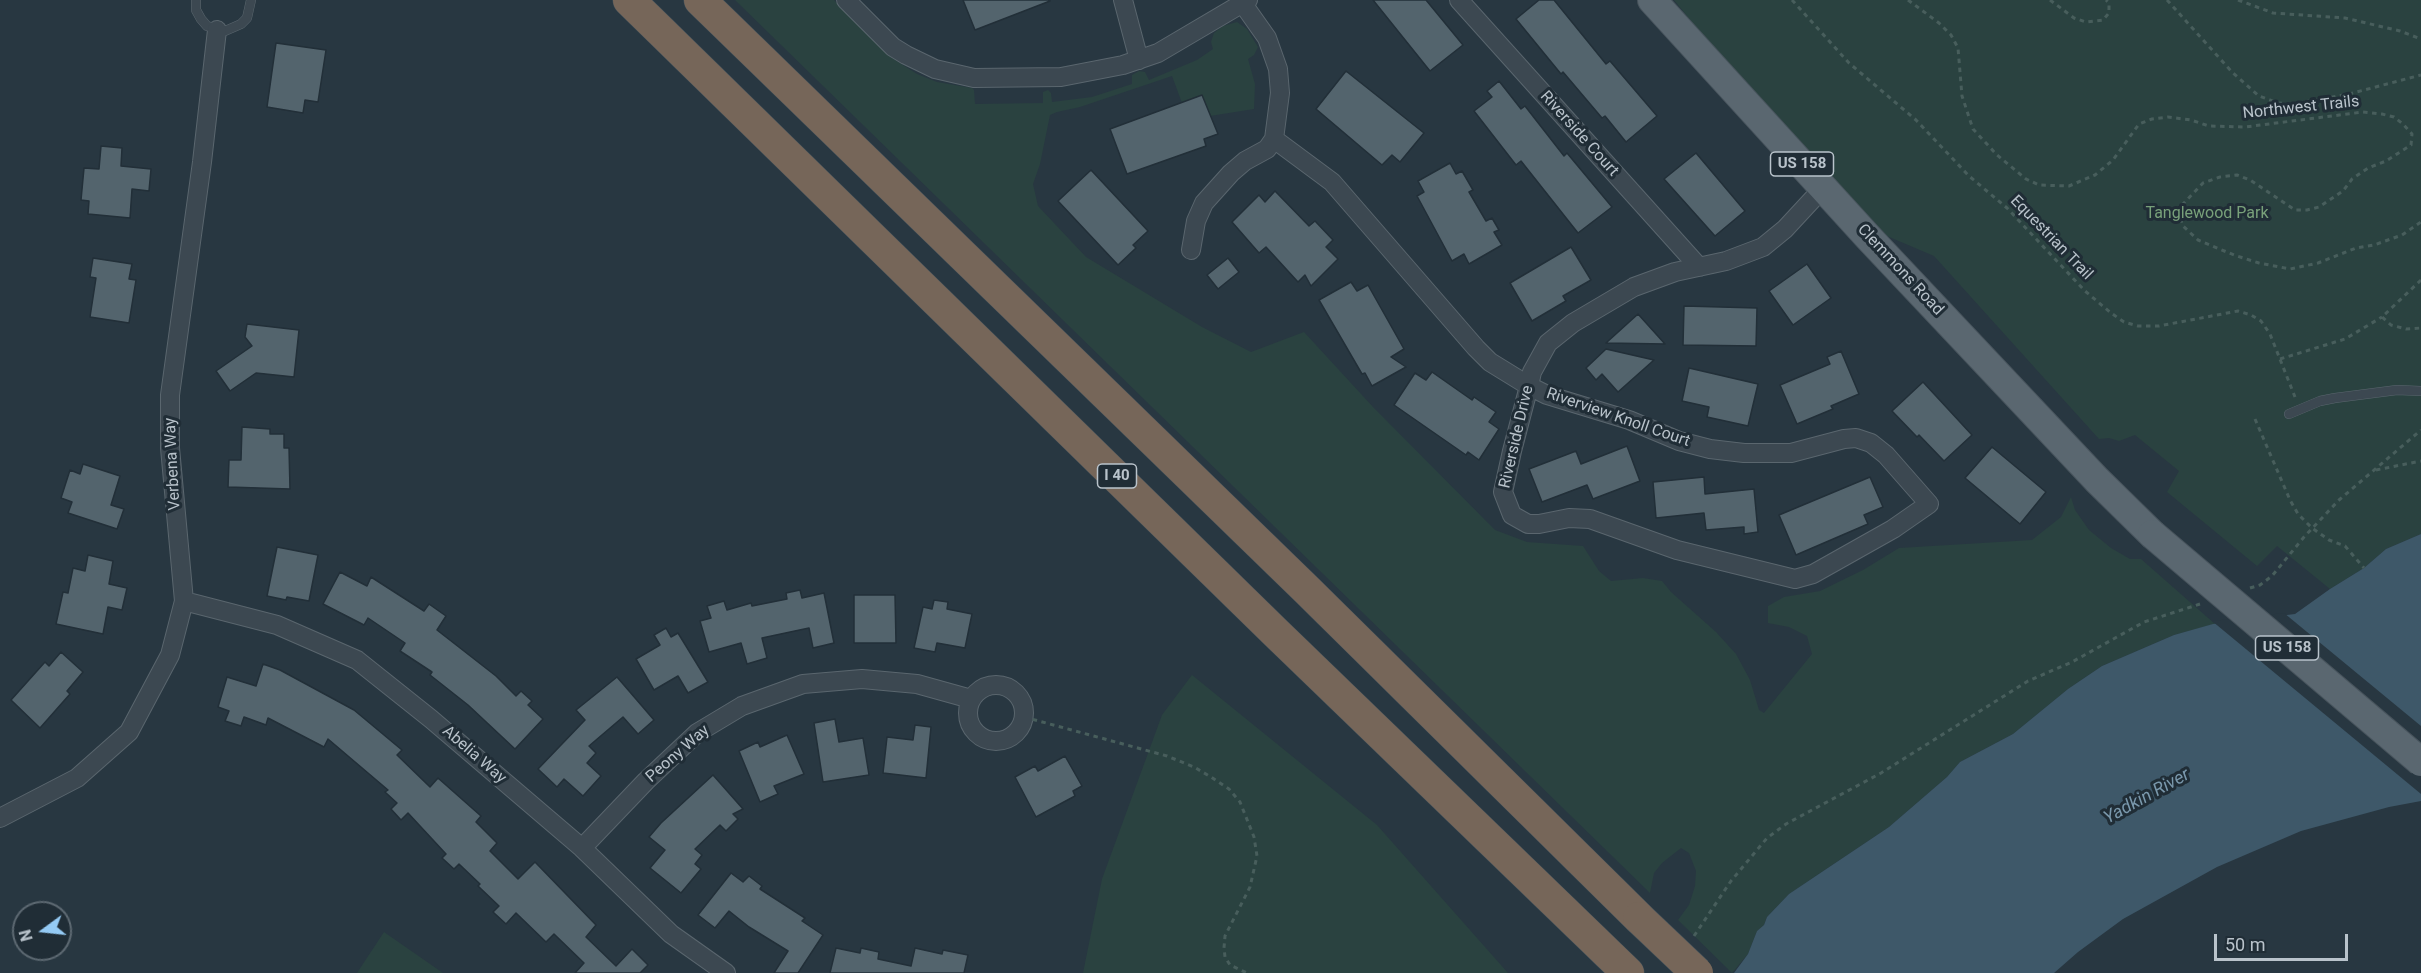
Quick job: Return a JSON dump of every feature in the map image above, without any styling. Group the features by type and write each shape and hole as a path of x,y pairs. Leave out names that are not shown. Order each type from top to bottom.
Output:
{"highway":[{"name":"I 40","path":"629,0 1274,631 1628,973"},
{"path":"700,0 1697,973"}],"main road":[{"name":"Clemmons Road","path":"1653,0 1823,188 2097,480 2152,534 2421,762"}],"street":[{"path":"846,0 893,46 906,55 935,69 974,78 1061,77 1139,60 1167,48 1246,2 1267,38 1278,69 1280,93 1274,140 1267,149 1245,161 1216,188 1204,203 1196,221 1191,250"},
{"path":"1123,0 1139,60"},
{"name":"Riverside Court","path":"1459,0 1699,267"},
{"name":"Verbena Way","path":"0,818 76,778 129,732 170,655 184,601 170,448 170,395 217,30"},
{"name":"Riverview Knoll Court","path":"1274,140 1332,182 1476,348 1502,371 1529,387 1547,395 1629,420 1679,441 1710,449 1744,453 1791,453 1844,439 1864,440 1886,455 1929,504"},
{"name":"Riverside Drive","path":"1823,188 1785,229 1763,246 1734,259 1675,272 1634,287 1573,323 1548,343 1538,358 1529,387 1503,492 1512,515 1528,524 1569,518 1590,519 1677,549 1795,579 1813,574 1893,529 1929,504"},
{"name":"Abelia Way","path":"184,601 277,625 357,660 430,718 582,848 671,934 726,973"},
{"name":"Peony Way","path":"582,848 646,781 697,733 742,706 803,684 862,679 917,684 971,699"},
{"path":"997,684 1007,686 1016,692 1022,701 1024,717 1019,731 1011,738 990,741 973,729 968,720 968,709 971,699 978,691 987,685 997,684"}],"lane":[{"path":"196,0 196,10 201,19 207,26 217,30 234,29 241,24 251,9 251,0"},
{"path":"2289,414 2320,401 2335,398 2397,390 2421,391"}],"path":[{"name":"Equestrian Trail","path":"1792,0 1849,63 1916,120 1969,176 2007,208 2085,291 2110,313 2124,322 2138,326 2159,326 2238,311 2261,321 2276,346 2286,378 2301,410"},
{"name":"Northwest Trails","path":"1908,0 1939,22 1951,35 1958,48 1962,96 1973,129 1997,155 2026,179 2040,185 2069,186 2095,175 2114,160 2139,124 2152,119 2168,117 2191,120 2209,126 2245,127 2363,112 2382,114 2394,117 2403,124 2412,135 2411,145 2386,161 2368,168 2352,179 2343,191 2319,207 2295,210 2250,180 2237,176 2220,177 2203,183 2183,204 2180,214 2182,225 2198,240 2234,255 2259,264 2290,268 2318,263 2356,248 2374,245 2402,235 2421,222"},
{"path":"2050,0 2074,18 2086,22 2103,20 2109,13 2109,3 2106,0"},
{"name":"Northwest Trails","path":"2167,0 2232,72 2259,96 2278,103 2292,104 2349,94 2421,75"},
{"path":"2238,0 2273,13 2345,18 2400,31 2421,39"},
{"path":"2280,359 2345,339 2382,317 2421,280"},
{"path":"2382,317 2391,325 2406,329 2421,328"},
{"path":"2255,419 2298,514 2329,540 2345,546 2364,568"},
{"path":"2250,588 2260,585 2272,576 2339,500 2421,430"},
{"path":"2374,470 2421,461"},
{"path":"1691,940 1731,881 1767,838 1786,824 1872,778 2028,681 2072,662 2144,622 2207,602"},
{"path":"1024,717 1167,756 1212,777 1240,802 1254,837 1257,856 1250,887 1225,936 1224,948 1225,957 1230,964 1247,973"}],"green space":[{"path":"735,0 834,0 892,58 917,74 937,82 972,88 975,104 1043,103 1043,92 1048,90 1051,93 1052,102 1092,97 1132,84 1132,75 1139,71 1145,72 1149,80 1197,60 1213,49 1211,42 1214,33 1223,26 1237,22 1247,29 1258,47 1254,55 1248,59 1255,84 1254,109 1210,116 1182,103 1172,76 1050,115 1040,164 1033,184 1038,206 1086,257 1202,327 1251,352 1304,332 1373,407 1495,530 1527,542 1583,546 1599,571 1611,581 1643,578 1662,581 1736,654 1750,680 1759,710 1764,713 1812,654 1807,636 1789,627 1768,623 1768,606 1784,597 1820,591 1863,570 1899,548 2032,540 2061,517 2071,497 2075,510 2089,530 2111,548 2130,559 2141,559 2215,624 2174,635 2102,666 2068,689 2013,734 1960,762 1947,777 1889,827 1789,894 1767,917 1764,925 1757,931 1748,954 1732,973 1678,920 1689,905 1695,886 1696,871 1689,853 1681,848 1662,863 1654,873 1650,893"},
{"name":"Tanglewood Park","path":"1674,0 2421,0 2421,534 2386,549 2364,568 2330,589 2277,546 2257,566 2167,492 2179,471 2135,435 2119,441 2109,438 2099,439 1934,256 1854,222"},
{"path":"1192,675 1377,825 1508,973 1083,973 1102,879 1162,715"},
{"path":"384,932 443,973 357,973"}],"water":[{"name":"Yadkin River","path":"2421,534 2421,801 2389,807 2301,831 2217,867 2123,919 2054,973 1734,973 1748,954 1757,931 1789,894 1889,827 1947,777 1960,762 2013,734 2068,689 2102,666 2174,635 2213,624 2295,614 2364,568 2386,549"}],"pier":[{"path":"2284,613 2421,726 2421,794 2212,621"}],"building":[{"path":"963,0 1050,0 1050,1 975,30"},
{"path":"1373,0 1426,0 1463,45 1430,71"},
{"path":"1539,0 1554,0 1606,64 1610,61 1657,116 1626,142 1563,72 1561,74 1516,19"},
{"path":"276,43 326,50 318,102 305,100 303,113 267,107"},
{"path":"1346,71 1424,133 1400,162 1392,155 1382,165 1316,109"},
{"path":"1499,81 1521,109 1525,106 1564,156 1567,153 1612,207 1578,233 1521,161 1516,165 1474,111 1492,97 1487,91"},
{"path":"1202,95 1218,134 1204,139 1206,146 1127,174 1110,129"},
{"path":"101,146 122,148 121,166 151,169 149,191 132,189 130,218 88,214 89,201 81,200 84,168 99,169"},
{"path":"1696,153 1745,211 1715,236 1664,179"},
{"path":"1450,163 1456,174 1462,171 1473,190 1469,192 1486,221 1492,218 1499,230 1494,232 1502,245 1469,264 1464,254 1452,261 1417,196 1424,192 1418,181"},
{"path":"1091,170 1148,231 1133,245 1136,248 1118,265 1058,201"},
{"path":"1275,191 1309,226 1315,221 1333,240 1326,247 1338,259 1311,286 1305,275 1298,282 1266,247 1259,253 1232,222 1259,195 1265,202"},
{"path":"1571,247 1591,280 1563,296 1566,301 1532,321 1510,283"},
{"path":"93,258 132,264 129,279 136,280 129,323 90,317 96,278 90,277"},
{"path":"1228,258 1239,272 1218,289 1207,275"},
{"path":"1807,264 1831,298 1793,325 1769,291"},
{"path":"1351,282 1357,291 1368,285 1404,349 1391,357 1406,367 1372,386 1365,373 1362,374 1319,300"},
{"path":"1684,306 1757,308 1756,346 1683,345"},
{"path":"1638,314 1665,344 1606,343"},
{"path":"247,324 299,330 294,377 256,373 230,391 216,371 252,346 245,337"},
{"path":"1606,349 1654,360 1618,392 1602,374 1596,380 1586,368"},
{"path":"1841,351 1859,394 1831,406 1833,409 1797,424 1780,385 1830,364 1827,357"},
{"path":"1689,368 1758,384 1748,426 1707,417 1709,407 1682,401"},
{"path":"1432,372 1472,400 1474,397 1496,412 1489,422 1499,429 1479,460 1468,452 1466,455 1394,405 1415,373 1426,380"},
{"path":"1923,382 1972,435 1944,461 1892,411"},
{"path":"242,427 270,429 270,434 284,434 284,448 289,448 290,489 228,487 229,460 241,460"},
{"path":"1627,446 1640,481 1593,499 1587,485 1542,502 1529,469 1576,451 1581,464"},
{"path":"1992,447 2046,492 2020,524 1965,478"},
{"path":"83,464 120,476 111,505 124,509 117,529 68,513 72,502 61,498 70,470 80,474"},
{"path":"1704,477 1705,494 1754,489 1758,532 1744,534 1744,527 1706,530 1704,513 1656,518 1653,482"},
{"path":"1870,477 1883,507 1864,515 1868,524 1796,555 1779,515"},
{"path":"277,547 318,555 309,601 267,596"},
{"path":"88,555 113,561 109,584 127,588 122,610 108,607 103,634 56,624 63,592 68,593 73,568 85,571"},
{"path":"340,572 367,586 371,577 424,611 429,604 446,616 437,630 496,676 516,696 521,691 532,701 528,705 543,719 515,749 468,705 430,675 432,672 400,651 405,643 368,618 364,625 323,604"},
{"path":"800,590 802,598 824,593 834,643 813,648 809,628 762,638 767,658 747,664 741,643 709,652 700,621 711,618 707,606 724,601 727,610 751,603 752,606 787,599 786,593"},
{"path":"854,595 895,595 896,643 854,643"},
{"path":"934,600 948,602 947,609 972,614 965,648 937,643 935,652 914,648 923,607 932,609"},
{"path":"666,628 671,637 678,633 708,682 688,693 678,676 654,690 636,659 660,645 654,635"},
{"path":"61,652 83,672 67,691 70,694 40,728 11,700 45,662 49,666"},
{"path":"263,664 280,670 354,710 402,750 397,755 430,787 438,778 481,816 476,822 497,843 490,851 518,879 535,862 596,925 586,937 616,966 632,949 648,965 640,973 575,973 584,963 554,934 546,942 516,913 506,924 493,912 499,906 478,886 480,884 459,864 454,869 442,858 446,854 408,813 401,820 391,809 397,803 385,792 388,790 328,739 324,747 268,718 266,725 244,717 241,726 225,721 229,711 218,707 227,677 256,686"},
{"path":"617,677 654,720 638,734 623,717 589,746 596,753 587,763 601,776 583,796 564,779 557,787 538,769 585,720 576,710"},
{"path":"835,719 839,742 863,738 869,775 823,782 814,723"},
{"path":"915,725 931,727 926,778 883,773 887,737 913,740"},
{"path":"787,735 804,774 774,786 778,794 760,802 739,751 758,742 760,747"},
{"path":"1065,756 1082,786 1073,791 1075,796 1036,817 1015,777 1035,766 1038,771"},
{"path":"713,775 743,809 733,814 738,819 726,831 720,825 695,849 702,855 695,864 701,869 681,893 650,868 665,850 649,837"},
{"path":"731,873 743,882 749,876 762,886 760,889 805,918 802,921 823,935 798,973 774,973 788,951 749,927 729,911 715,928 698,915"},
{"path":"836,948 860,953 861,948 879,952 878,959 911,966 915,948 942,954 943,950 968,955 964,973 830,973"}]}
